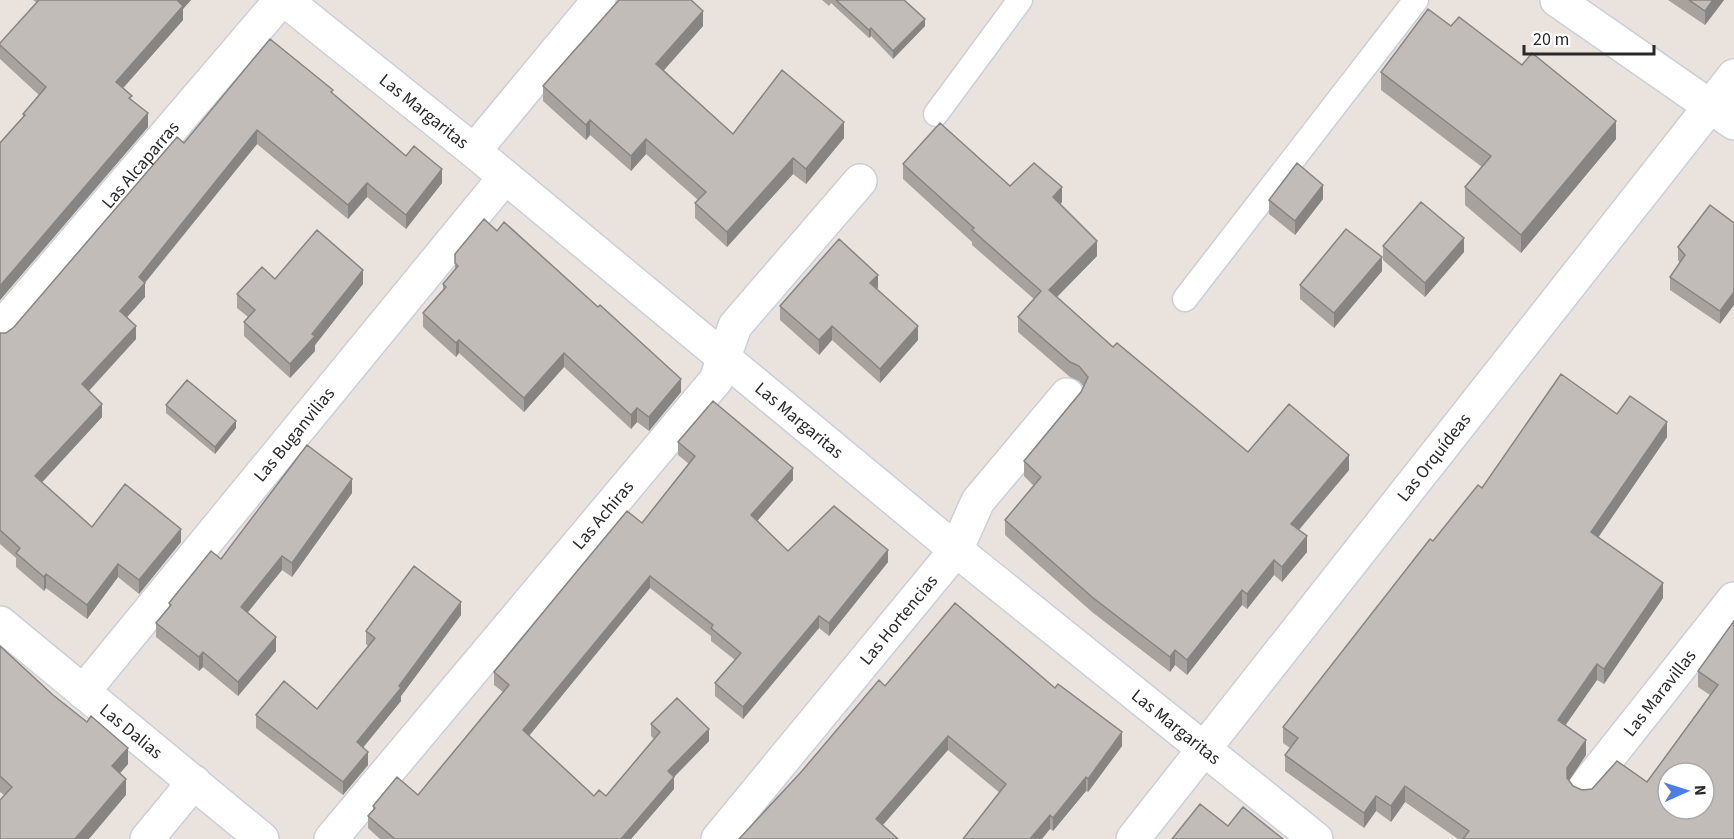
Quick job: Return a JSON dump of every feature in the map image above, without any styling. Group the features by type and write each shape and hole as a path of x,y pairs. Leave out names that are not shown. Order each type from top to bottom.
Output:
{"street":[{"name":"Las Margaritas","path":"283,0 474,151 956,550 1316,839"},
{"name":"Las Alcaparras","path":"0,329 283,0"},
{"path":"474,151 599,0"},
{"path":"1557,0 1722,114"},
{"name":"Las Orquídeas","path":"1133,839 1722,114 1734,76"},
{"name":"Las Buganvilias","path":"83,692 505,177"},
{"name":"Las Achiras","path":"331,839 716,380 735,326 860,182"},
{"name":"Las Hortencias","path":"717,839 956,550 978,501 1066,395"},
{"name":"Las Maravillas","path":"1585,787 1734,599"},
{"name":"Las Dalias","path":"0,623 262,839"},
{"path":"147,839 194,782"}],"lane":[{"path":"936,114 1020,0"},
{"path":"1185,299 1416,0"}],"building":[{"path":"39,0 179,0 183,6 116,82 132,96 129,98 148,113 0,286 0,143 46,87 0,43"},
{"path":"619,0 691,0 703,11 656,64 733,134 782,70 844,122 806,169 793,158 727,232 695,203 706,192 646,139 631,156 590,120 586,125 543,86"},
{"path":"836,0 904,0 925,19 893,51 871,28 869,30"},
{"path":"1689,0 1713,0 1705,11"},
{"path":"1428,9 1451,26 1459,17 1522,65 1532,53 1616,121 1521,235 1465,187 1491,156 1381,72"},
{"path":"270,39 333,90 331,92 406,156 414,146 442,169 406,215 367,183 348,205 257,130 139,277 145,283 120,311 136,326 82,384 102,404 35,476 92,527 125,484 181,529 139,580 118,564 87,605 46,574 44,577 16,553 20,548 0,530 0,333 6,333 14,327 177,137 184,143"},
{"path":"940,123 1010,186 1034,163 1062,187 1053,197 1097,241 1049,290 1113,347 1117,343 1248,452 1289,404 1349,455 1291,524 1307,536 1282,567 1274,560 1247,594 1242,590 1187,660 1175,650 1170,657 1092,597 1005,520 1041,477 1024,461 1081,392 1088,377 1079,366 1070,362 1018,317 1041,291 972,230 974,228 903,164"},
{"path":"1297,163 1323,185 1295,221 1269,200"},
{"path":"1421,202 1464,238 1425,283 1383,246"},
{"path":"1710,205 1734,223 1734,292 1720,311 1670,277 1685,255 1678,247"},
{"path":"484,219 497,231 504,222 681,379 649,417 637,408 631,415 564,353 524,398 459,340 456,343 423,313 446,287 443,284 458,266 455,263 455,254"},
{"path":"1346,229 1382,257 1334,313 1300,285"},
{"path":"317,230 363,270 312,334 315,336 290,364 244,322 255,310 237,294 262,267 275,279"},
{"path":"839,239 878,275 870,283 918,326 880,369 832,326 819,340 780,306"},
{"path":"1561,374 1617,414 1630,396 1667,422 1591,532 1663,583 1604,669 1597,664 1558,720 1586,740 1567,768 1567,778 1573,786 1582,790 1592,789 1617,761 1647,782 1656,770 1656,821 1716,821 1716,761 1662,761 1718,685 1698,671 1734,621 1734,839 1463,839 1469,831 1405,786 1391,806 1376,796 1364,813 1285,755 1298,738 1283,727 1430,539 1433,541 1478,485 1482,488"},
{"path":"187,380 236,421 215,447 166,405"},
{"path":"713,401 793,468 751,515 788,551 834,506 888,550 829,623 819,616 743,707 715,683 741,653 711,628 713,625 650,576 523,730 594,796 599,790 606,796 660,732 651,724 677,698 709,729 668,771 674,777 621,839 395,839 368,816 375,808 373,806 397,777 418,795 509,685 494,672 627,511 642,523 695,456 678,442"},
{"path":"307,445 352,479 292,563 282,556 241,607 276,637 238,682 203,652 199,657 156,623 171,605 169,603 211,551 221,559"},
{"path":"414,566 461,602 399,686 401,688 357,742 368,752 343,782 256,715 284,681 317,709 375,638 366,631"},
{"path":"955,603 1055,688 1058,684 1122,732 1088,779 1086,777 1053,818 1050,815 1030,839 963,839 1006,784 948,736 876,819 898,839 739,839 802,771 879,680 885,686"},
{"path":"0,646 53,695 87,722 91,716 128,748 112,766 126,779 75,839 0,839 0,800 12,787 0,776"},
{"path":"1200,804 1228,826 1243,807 1283,839 1172,839"}]}
